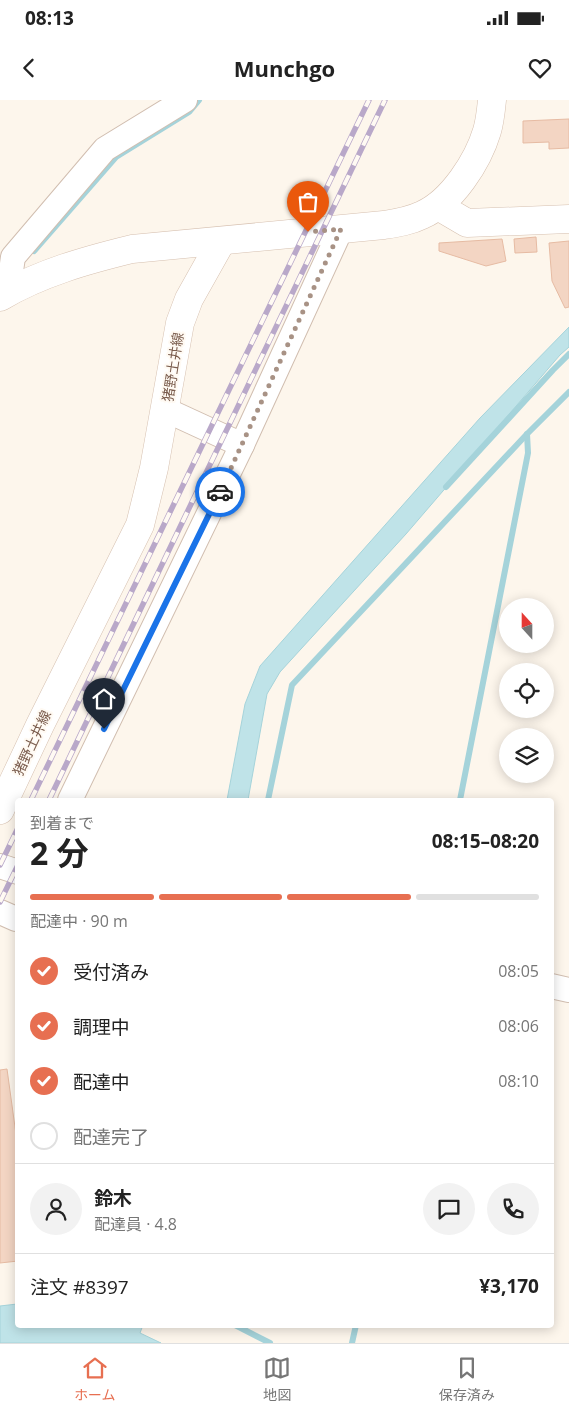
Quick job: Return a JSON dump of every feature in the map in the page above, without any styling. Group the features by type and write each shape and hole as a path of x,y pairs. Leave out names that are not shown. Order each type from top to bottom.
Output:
{"main road":[{"path":"4,294 54,272 132,249 384,226 408,221 438,206 469,170 486,131 492,100"},
{"path":"438,206 467,223 569,219"},
{"name":"猪野土井線","path":"0,810 40,725 140,526 166,410 180,323 189,299 221,242"}],"street":[{"path":"4,294 12,257 105,149 185,100"},
{"path":"71,798 242,445 341,229"},
{"path":"166,410 242,445"},
{"path":"0,866 15,871"},
{"path":"554,987 569,990"}],"water":[{"path":"569,327 569,347 560,355 406,534 280,672 267,694 248,798 227,798 245,704 260,666 480,418"},
{"path":"15,1304 15,1328 142,1328 140,1333 161,1343 0,1343 0,1306"}],"building":[{"path":"569,119 569,148 549,149 549,142 523,143 523,121"},
{"path":"536,237 537,252 515,253 514,239"},
{"path":"502,239 506,261 486,266 439,251 439,243"},
{"path":"569,241 569,307 565,308 552,281 549,243"},
{"path":"7,1069 15,1127 15,1261 0,1263 0,1070"}],"waterway":[{"path":"34,251 116,157 189,112 199,100"},
{"path":"446,487 569,354"},
{"path":"268,798 292,685 527,434 569,392"},
{"path":"460,798 528,453 527,434"},
{"path":"241,1328 270,1343"},
{"path":"352,1343 355,1328"}],"railway":[{"path":"32,798 369,100"},
{"path":"50,798 385,100"},
{"path":"0,865 15,834"},
{"path":"0,902 15,871"}],"way so far":[{"path":"220,492 341,229 308,232"}],"route":[{"path":"104,729 220,492"}]}
